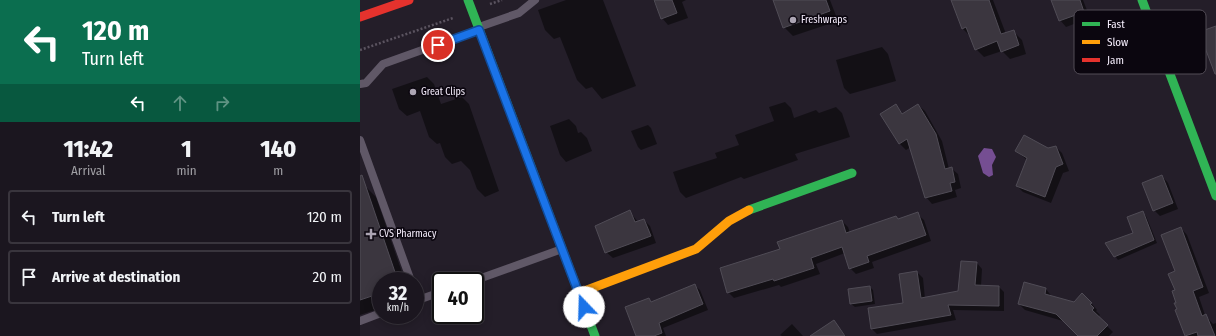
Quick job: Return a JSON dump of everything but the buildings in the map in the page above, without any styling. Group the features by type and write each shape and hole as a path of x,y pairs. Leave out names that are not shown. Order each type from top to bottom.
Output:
{"street":[{"path":"360,17 410,0"},
{"path":"468,0 595,336"},
{"path":"1142,0 1146,10"},
{"path":"1170,74 1216,196"},
{"path":"579,292 696,249 729,221 748,210 852,173"}],"lane":[{"path":"360,84 366,83 383,64 519,13 534,0"},
{"path":"361,145 408,272"},
{"path":"484,277 562,249"},
{"path":"360,321 372,316"}],"path":[{"path":"490,4 502,0"},
{"path":"360,50 454,18"}],"shaded area":[{"path":"984,148 992,149 996,157 992,165 993,175 989,177 983,173 978,156"}],"traffic: fast":[{"path":"468,0 595,336"},
{"path":"1142,0 1146,10"},
{"path":"1170,74 1216,196"},
{"path":"749,210 852,173"}],"traffic: slow":[{"path":"579,293 696,249 729,221 749,210"}],"traffic: jam":[{"path":"360,17 409,0"}],"place":[{"name":"Freshwraps","path":"793,20"},
{"name":"Great Clips","path":"413,92"},
{"name":"CVS Pharmacy","path":"371,234"}],"route":[{"path":"438,45 479,30 584,307"}]}
